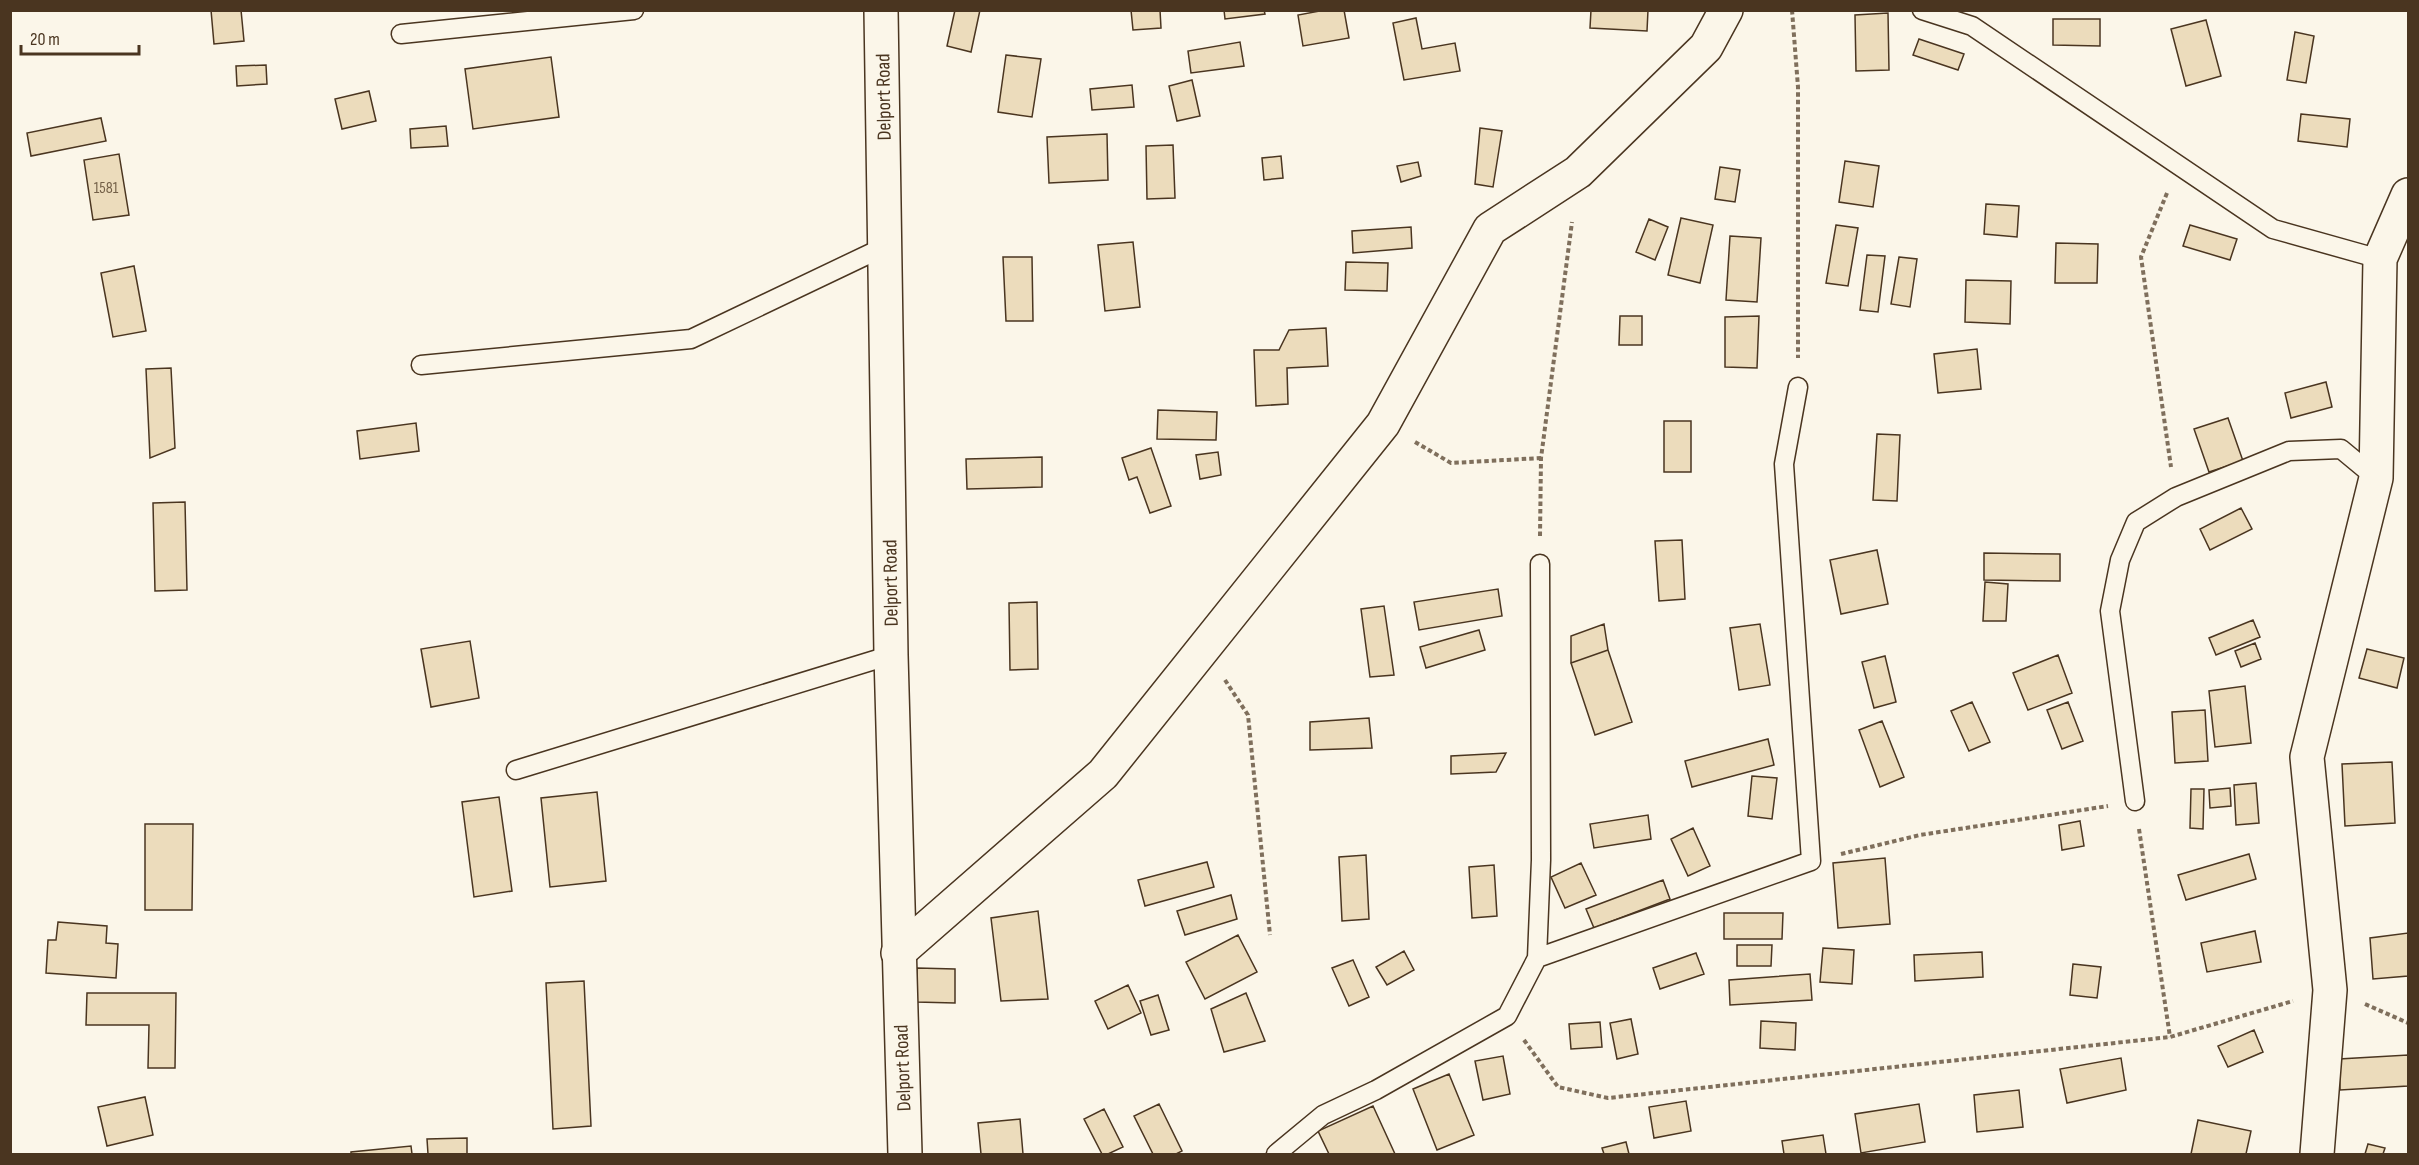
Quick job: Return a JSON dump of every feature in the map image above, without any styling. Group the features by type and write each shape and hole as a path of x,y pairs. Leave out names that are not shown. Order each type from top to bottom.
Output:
{"street":[{"name":"Delport Road","path":"881,10 891,655 905,1155"},
{"path":"898,954 1103,774 1383,424 1490,229 1578,172 1706,47 1726,10"},
{"path":"2317,1155 2330,990 2307,757 2376,478 2380,259 2409,195"}],"lane":[{"path":"401,34 634,10"},
{"path":"1922,10 1972,26 2273,229 2380,259"},
{"path":"421,365 691,339 886,246"},
{"path":"1537,958 1811,861 1784,464 1798,387"},
{"path":"2135,801 2110,611 2120,560 2136,522 2176,497 2289,452 2341,449 2376,478"},
{"path":"1276,1155 1323,1115 1376,1090 1507,1016 1537,958 1541,860 1540,564"},
{"path":"516,770 891,655"}],"path":[{"path":"1792,10 1798,87 1798,387"},
{"path":"2176,497 2141,257 2179,165"},
{"path":"1540,564 1541,458 1578,172"},
{"path":"1383,424 1451,463 1541,458"},
{"path":"1205,648 1248,715 1270,935"},
{"path":"1811,861 1920,835 2135,801 2170,1037"},
{"path":"1507,1016 1558,1086 1608,1098 2170,1037 2330,990 2409,1023"}],"building":[{"path":"211,10 241,10 244,41 214,44"},
{"path":"955,10 980,10 971,52 947,46"},
{"path":"1131,10 1160,10 1161,28 1133,30"},
{"path":"1224,10 1264,10 1265,14 1225,19"},
{"path":"1325,10 1344,10 1349,38 1303,46 1298,15"},
{"path":"1591,10 1648,10 1647,31 1590,28"},
{"path":"1888,13 1889,70 1856,71 1855,15"},
{"path":"1416,18 1422,49 1455,43 1460,71 1404,80 1393,23"},
{"path":"2053,19 2100,19 2100,46 2053,45"},
{"path":"2206,20 2221,76 2186,86 2171,29"},
{"path":"2295,32 2314,36 2306,83 2287,80"},
{"path":"1919,39 1964,54 1958,70 1913,55"},
{"path":"1240,42 1244,66 1191,73 1188,51"},
{"path":"1006,55 1041,59 1032,117 998,112"},
{"path":"551,57 559,117 473,129 465,69"},
{"path":"266,65 267,84 237,86 236,66"},
{"path":"1192,80 1200,116 1177,121 1169,86"},
{"path":"1132,85 1134,107 1092,110 1090,89"},
{"path":"369,91 376,121 342,129 335,99"},
{"path":"2301,114 2350,119 2347,147 2298,141"},
{"path":"101,118 106,141 31,156 27,133"},
{"path":"446,126 448,146 411,148 410,129"},
{"path":"1480,128 1502,131 1493,187 1475,184"},
{"path":"1107,134 1108,180 1049,183 1047,137"},
{"path":"1173,145 1175,198 1147,199 1146,146"},
{"path":"119,154 129,215 93,220 84,160"},
{"path":"1281,156 1283,178 1264,180 1262,158"},
{"path":"1845,161 1879,166 1873,207 1839,202"},
{"path":"1418,162 1421,176 1401,182 1397,166"},
{"path":"1720,167 1740,170 1735,202 1715,199"},
{"path":"1986,204 2019,206 2017,237 1984,234"},
{"path":"1681,218 1713,225 1700,283 1668,275"},
{"path":"1649,219 1668,227 1655,260 1636,252"},
{"path":"1836,225 1858,228 1848,286 1826,283"},
{"path":"2190,225 2237,239 2230,260 2183,246"},
{"path":"1411,227 1412,248 1353,253 1352,231"},
{"path":"1730,236 1761,238 1757,302 1726,300"},
{"path":"1133,242 1140,307 1105,311 1098,245"},
{"path":"2056,243 2098,244 2097,283 2055,283"},
{"path":"1867,255 1885,256 1878,312 1860,310"},
{"path":"1003,257 1032,257 1033,321 1006,321"},
{"path":"1899,257 1917,259 1910,307 1891,304"},
{"path":"1346,262 1388,263 1387,291 1345,290"},
{"path":"134,266 146,331 113,337 101,273"},
{"path":"1966,280 2011,281 2010,324 1965,322"},
{"path":"1620,316 1642,316 1642,345 1619,345"},
{"path":"1759,316 1757,368 1725,367 1725,317"},
{"path":"1326,328 1328,366 1287,368 1288,404 1256,406 1254,350 1279,350 1289,330"},
{"path":"1977,349 1981,389 1938,393 1934,354"},
{"path":"171,368 175,448 150,458 146,369"},
{"path":"2326,382 2332,407 2291,418 2285,393"},
{"path":"1158,410 1217,412 1216,440 1157,439"},
{"path":"2228,418 2243,461 2209,472 2194,429"},
{"path":"1664,421 1691,421 1691,472 1664,472"},
{"path":"416,423 419,451 360,459 357,431"},
{"path":"1877,434 1900,435 1897,501 1873,500"},
{"path":"1151,448 1171,506 1150,513 1137,477 1129,480 1122,458"},
{"path":"1218,452 1221,475 1200,479 1196,455"},
{"path":"1042,457 1042,487 967,489 966,459"},
{"path":"185,502 187,590 155,591 153,503"},
{"path":"2241,508 2252,529 2210,550 2200,529"},
{"path":"1682,540 1685,599 1659,601 1655,541"},
{"path":"1877,550 1888,604 1841,614 1830,560"},
{"path":"1984,553 2060,554 2060,581 1984,580"},
{"path":"1985,582 2008,584 2006,621 1983,621"},
{"path":"1498,589 1502,616 1419,630 1414,602"},
{"path":"1037,602 1038,669 1010,670 1009,603"},
{"path":"1384,606 1394,675 1370,677 1361,609"},
{"path":"2253,620 2260,637 2216,655 2209,638"},
{"path":"1604,624 1608,650 1571,663 1571,636"},
{"path":"1760,624 1770,685 1739,690 1730,628"},
{"path":"1479,630 1485,650 1426,668 1420,647"},
{"path":"470,641 479,698 431,707 421,649"},
{"path":"2255,643 2261,659 2241,667 2235,651"},
{"path":"2367,649 2404,658 2397,688 2359,678"},
{"path":"1608,650 1632,722 1595,735 1571,663"},
{"path":"2058,655 2072,693 2028,710 2013,673"},
{"path":"1885,656 1896,702 1874,708 1862,662"},
{"path":"2245,686 2251,743 2215,747 2209,691"},
{"path":"1972,702 1990,742 1969,751 1951,711"},
{"path":"2068,702 2083,741 2062,749 2047,710"},
{"path":"2205,710 2208,761 2175,763 2172,712"},
{"path":"1369,718 1372,748 1310,750 1310,722"},
{"path":"1882,721 1904,777 1880,787 1859,730"},
{"path":"1768,739 1774,765 1692,787 1685,761"},
{"path":"1506,753 1496,772 1451,774 1451,756"},
{"path":"2392,762 2395,823 2345,826 2342,764"},
{"path":"1752,776 1777,778 1772,819 1748,816"},
{"path":"2256,783 2259,823 2236,825 2234,785"},
{"path":"2230,788 2231,806 2210,808 2209,790"},
{"path":"2191,789 2204,789 2203,829 2190,828"},
{"path":"597,792 606,881 550,887 541,798"},
{"path":"499,797 512,891 474,897 462,802"},
{"path":"1648,815 1651,839 1594,848 1590,824"},
{"path":"2080,821 2084,846 2062,850 2059,825"},
{"path":"145,824 193,824 192,910 145,910"},
{"path":"1693,828 1710,866 1688,876 1671,839"},
{"path":"2249,854 2256,879 2186,900 2178,875"},
{"path":"1366,855 1369,919 1342,921 1339,857"},
{"path":"1885,858 1890,924 1838,928 1833,863"},
{"path":"1207,862 1214,887 1145,906 1138,880"},
{"path":"1581,863 1596,895 1565,908 1551,877"},
{"path":"1494,865 1497,916 1472,918 1469,867"},
{"path":"1663,880 1670,899 1594,928 1586,909"},
{"path":"1231,895 1237,919 1185,935 1177,911"},
{"path":"1038,911 1048,999 1001,1001 991,918"},
{"path":"1724,913 1783,913 1782,939 1724,939"},
{"path":"58,922 107,926 106,943 118,944 116,978 46,973 48,940 56,940"},
{"path":"2255,931 2261,962 2207,972 2201,943"},
{"path":"2408,933 2408,976 2373,979 2370,938"},
{"path":"1238,935 1257,972 1205,999 1186,962"},
{"path":"1737,945 1772,945 1771,966 1737,966"},
{"path":"1823,948 1854,950 1852,984 1820,982"},
{"path":"1404,951 1414,970 1387,985 1376,967"},
{"path":"1982,952 1983,977 1915,981 1914,955"},
{"path":"1696,953 1704,974 1660,989 1653,968"},
{"path":"1353,960 1369,997 1349,1006 1332,968"},
{"path":"2073,964 2101,967 2097,998 2070,995"},
{"path":"917,968 955,969 955,1003 916,1002"},
{"path":"1810,974 1812,1000 1730,1005 1729,980"},
{"path":"584,981 591,1126 553,1129 546,983"},
{"path":"1128,985 1141,1013 1108,1029 1095,1001"},
{"path":"87,993 176,993 175,1068 148,1068 149,1025 86,1025"},
{"path":"1246,993 1265,1041 1224,1052 1211,1009"},
{"path":"1158,995 1169,1030 1151,1035 1140,1001"},
{"path":"1631,1019 1638,1054 1617,1059 1610,1023"},
{"path":"1761,1021 1796,1023 1795,1050 1760,1048"},
{"path":"1600,1022 1602,1047 1571,1049 1569,1024"},
{"path":"2254,1030 2263,1052 2228,1067 2218,1046"},
{"path":"2408,1055 2408,1086 2340,1090 2339,1059"},
{"path":"1503,1056 1510,1094 1483,1100 1475,1061"},
{"path":"2121,1058 2126,1090 2067,1103 2060,1069"},
{"path":"1449,1074 1474,1135 1437,1150 1413,1089"},
{"path":"2019,1090 2023,1127 1977,1132 1974,1095"},
{"path":"145,1097 153,1135 107,1146 98,1107"},
{"path":"1686,1101 1691,1131 1654,1138 1649,1107"},
{"path":"1159,1104 1182,1151 1176,1154 1153,1154 1134,1116"},
{"path":"1919,1104 1925,1142 1861,1153 1855,1114"},
{"path":"1373,1106 1395,1154 1329,1154 1318,1131"},
{"path":"1104,1109 1123,1147 1108,1154 1102,1154 1084,1119"},
{"path":"1020,1119 1023,1154 981,1154 978,1123"},
{"path":"2198,1120 2251,1131 2246,1154 2191,1154"},
{"path":"1823,1135 1826,1154 1784,1154 1782,1141"},
{"path":"467,1138 467,1154 428,1154 427,1139"},
{"path":"1626,1142 1629,1154 1604,1154 1602,1148"},
{"path":"2368,1144 2385,1148 2383,1154 2365,1154"},
{"path":"411,1146 412,1154 351,1154 351,1152"}]}
